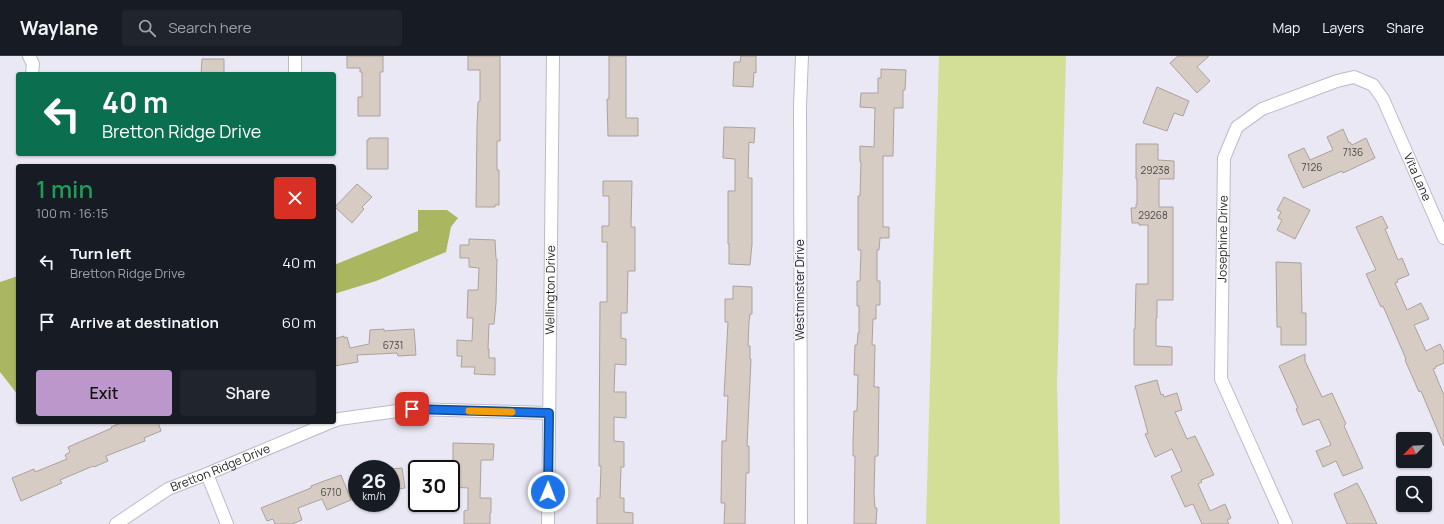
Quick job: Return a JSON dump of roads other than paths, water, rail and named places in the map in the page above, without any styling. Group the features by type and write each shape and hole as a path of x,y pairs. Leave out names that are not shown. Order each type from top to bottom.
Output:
{"street":[{"path":"29,56 33,64 32,72"},
{"path":"295,56 295,72"},
{"name":"Wellington Drive","path":"548,524 553,56"},
{"name":"Westminster Drive","path":"801,524 800,106 802,56"},
{"name":"Josephine Drive","path":"1286,524 1221,379 1224,158 1237,127 1262,109 1337,81 1354,78 1373,85 1383,99 1390,117"},
{"name":"Vita Lane","path":"1390,117 1444,238"},
{"path":"336,420 412,409 549,413"},
{"name":"Bretton Ridge Drive","path":"116,524 168,489 326,424"},
{"path":"207,474 227,524"}]}
